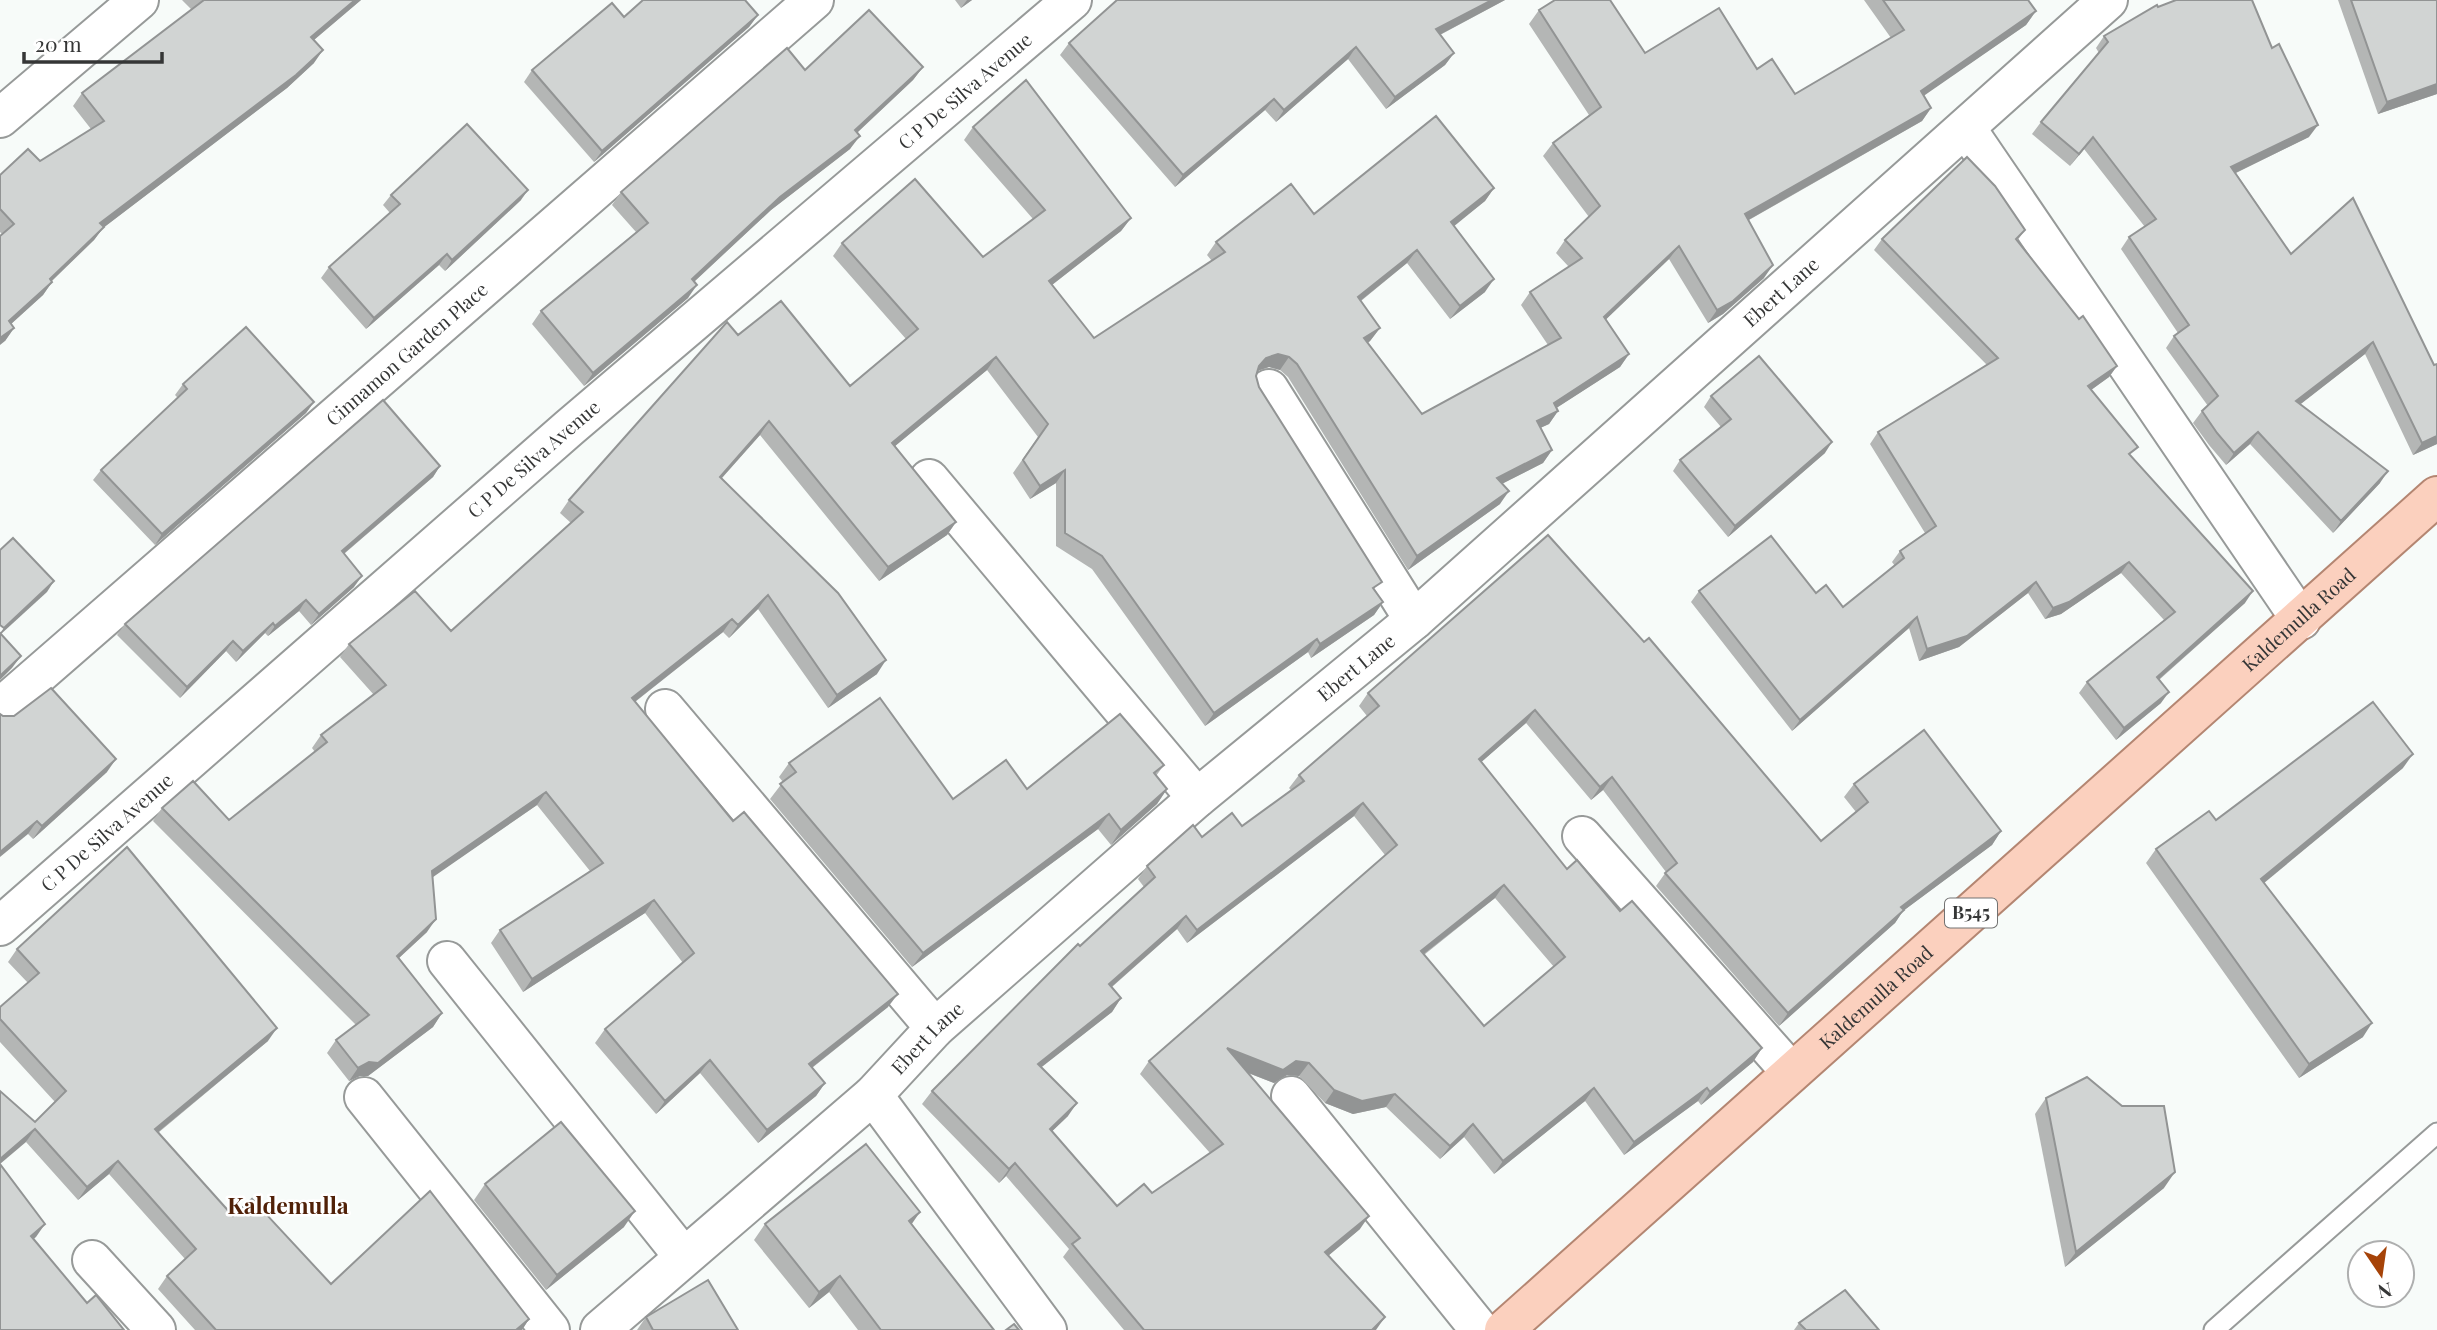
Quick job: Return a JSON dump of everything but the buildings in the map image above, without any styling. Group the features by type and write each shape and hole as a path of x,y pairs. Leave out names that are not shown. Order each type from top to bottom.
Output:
{"main road":[{"name":"Kaldemulla Road","path":"1504,1330 2301,621 2437,496"}],"street":[{"path":"0,118 139,0"},
{"name":"Cinnamon Garden Place","path":"0,708 814,0"},
{"name":"C P De Silva Avenue","path":"0,926 569,428 1072,0"},
{"name":"Ebert Lane","path":"600,1330 873,1095 935,1028 1197,798 1415,620 2108,0"},
{"path":"1966,128 2301,621"},
{"path":"1269,389 1415,620"},
{"path":"929,479 1197,798"},
{"path":"665,709 935,1028"},
{"path":"1582,836 1791,1072"},
{"path":"447,961 683,1256"},
{"path":"873,1095 1047,1330"},
{"path":"1291,1096 1480,1330"},
{"path":"364,1097 550,1330"},
{"path":"92,1260 156,1330"}],"lane":[{"path":"2214,1330 2437,1133"}],"district":[{"name":"Kaldemulla","path":"288,1206"}]}
